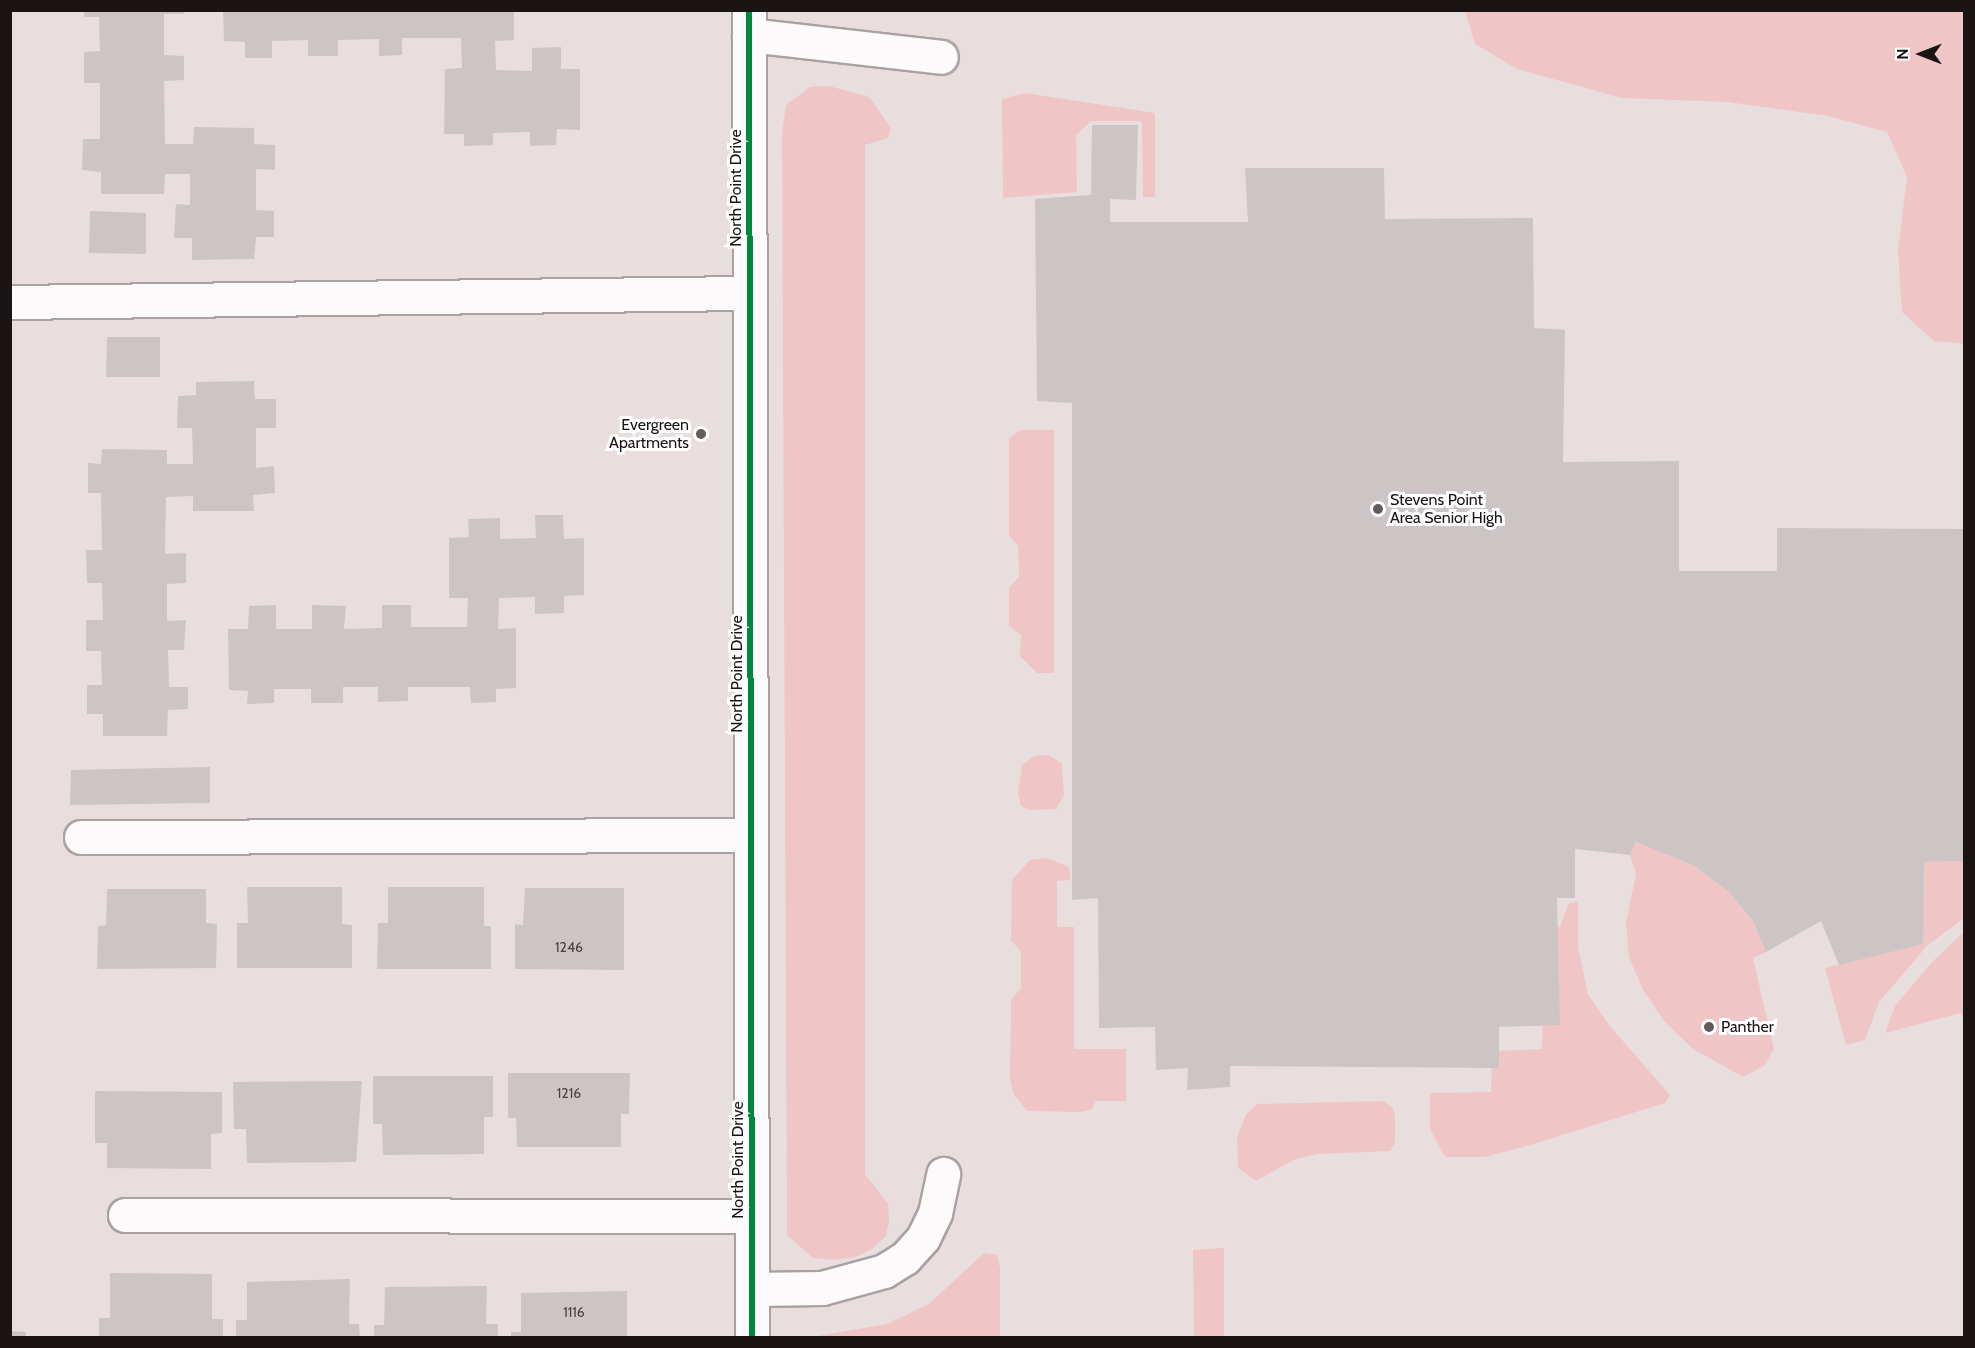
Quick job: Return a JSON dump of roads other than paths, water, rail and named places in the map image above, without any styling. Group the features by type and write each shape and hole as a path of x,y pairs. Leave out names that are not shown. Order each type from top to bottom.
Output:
{"street":[{"path":"749,23 941,57"},
{"name":"North Point Drive","path":"749,23 752,1338"},
{"path":"10,302 749,293"},
{"path":"81,837 750,835"},
{"path":"752,1289 822,1288 884,1271 905,1258 923,1238 935,1212 943,1174"},
{"path":"125,1215 752,1216"}],"place":[{"name":"Evergreen Apartments","path":"701,434"},
{"name":"Stevens Point Area Senior High","path":"1378,509"},
{"name":"Panther","path":"1709,1027"}]}
